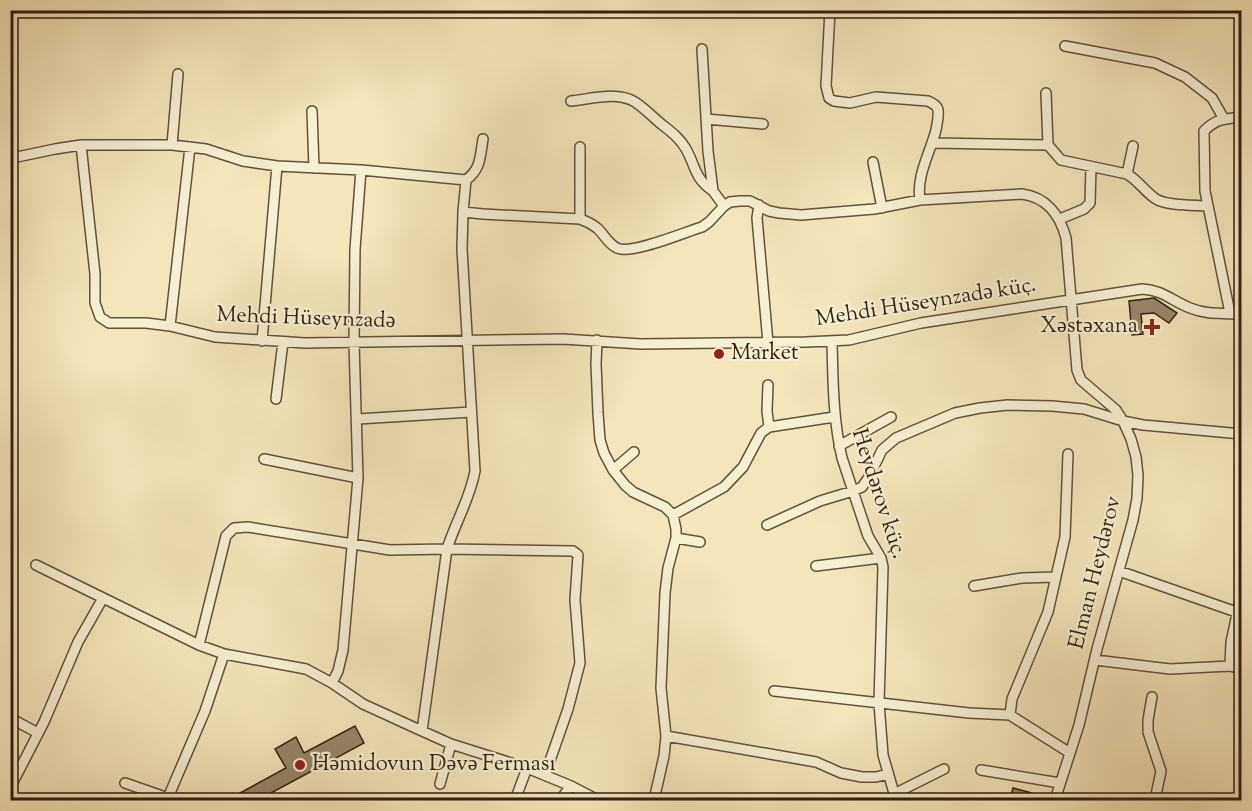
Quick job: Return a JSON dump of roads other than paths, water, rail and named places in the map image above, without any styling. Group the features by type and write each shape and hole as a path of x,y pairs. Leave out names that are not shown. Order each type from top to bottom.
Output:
{"street":[{"path":"830,10 826,86 829,98 850,103 876,97 928,101 938,110 938,122 920,182 920,200"},
{"path":"1065,46 1155,63 1185,77 1212,98 1224,119"},
{"path":"702,49 708,151 713,191"},
{"path":"172,145 178,74"},
{"path":"1046,93 1048,145 1061,160 1127,174 1136,179 1155,199 1207,206"},
{"path":"571,101 614,96 635,102 676,136 686,148 699,179 713,191 724,206"},
{"path":"312,111 314,168"},
{"path":"1230,314 1212,220 1207,206 1204,131 1212,123 1242,117"},
{"path":"706,119 763,123"},
{"path":"10,162 17,158 81,145 172,145 206,149 243,161 277,166 361,170 466,180 477,169 483,139"},
{"path":"933,142 1048,145"},
{"name":"Mehdi Hüseynzadə","path":"81,145 96,274 95,303 100,316 109,323 146,323 170,326 215,337 262,341 354,344 467,341"},
{"path":"1127,174 1133,146"},
{"path":"170,326 190,147"},
{"path":"580,147 580,219"},
{"path":"873,162 882,208"},
{"path":"262,341 277,166"},
{"path":"463,212 580,219 597,228 610,244 625,250 702,227 724,206 730,202 740,201 750,201 770,211 818,215 882,208 920,200 1022,194 1032,195 1042,201 1060,219 1084,209 1090,203 1091,167"},
{"path":"332,683 338,671 342,650 358,478 354,344 355,249 361,170"},
{"path":"422,731 447,549 474,479 475,461 462,249 466,180"},
{"path":"759,205 757,218 768,343"},
{"name":"Elman Heydərov","path":"1055,801 1079,725 1132,520 1137,498 1138,475 1131,439 1123,421 1116,410 1081,380 1077,370 1066,238 1060,219"},
{"name":"Mehdi Hüseynzadə küç.","path":"467,341 563,339 640,344 832,342 864,337 921,322 1143,290 1166,294 1189,308 1199,311 1242,314"},
{"path":"597,340 598,414 600,440 604,453 613,470 625,485 633,492 665,507 672,514 676,529 676,538 668,568 661,657 661,688 666,736 654,801"},
{"path":"276,399 283,342"},
{"name":"Heydərov küç.","path":"832,342 834,417 839,446 868,536 881,558 884,577 879,703 883,755 895,797"},
{"path":"768,385 769,427"},
{"path":"766,525 820,501 862,487 882,450 896,438 955,413 980,408 1008,405 1084,409 1143,425 1242,434"},
{"path":"358,419 471,412"},
{"path":"672,514 724,487 743,467 761,433 769,427 834,417"},
{"path":"839,446 891,417"},
{"path":"613,470 634,452"},
{"path":"1010,715 1012,699 1048,612 1065,537 1068,454"},
{"path":"264,459 358,478"},
{"path":"199,645 226,536 234,528 248,526 390,550 573,552 578,555 575,600 580,663 568,709 545,775"},
{"path":"676,538 700,542"},
{"path":"1230,666 1231,642 1239,613 1242,543"},
{"path":"816,566 881,558"},
{"path":"36,565 199,645 224,654 306,669 363,704 422,731 451,744 545,775 598,801"},
{"path":"1119,571 1239,613"},
{"path":"974,586 1022,578 1056,577"},
{"path":"10,788 38,733 78,642 103,598"},
{"path":"125,783 168,799 205,711 224,654"},
{"path":"1095,660 1170,669 1230,666 1242,669"},
{"path":"774,691 1010,715 1070,753"},
{"path":"1152,697 1148,732 1161,771 1155,801"},
{"path":"10,718 38,733"},
{"path":"666,736 816,762 842,773 862,777 888,774"},
{"path":"440,783 451,744"},
{"path":"515,801 527,768"},
{"path":"895,797 944,769"},
{"path":"981,770 1060,783"},
{"path":"560,801 571,786"}],"place":[{"name":"Xəstəxana","path":"1152,327"},
{"name":"Market","path":"719,354"},
{"name":"Həmidovun Dəvə Ferması","path":"300,765"}]}
